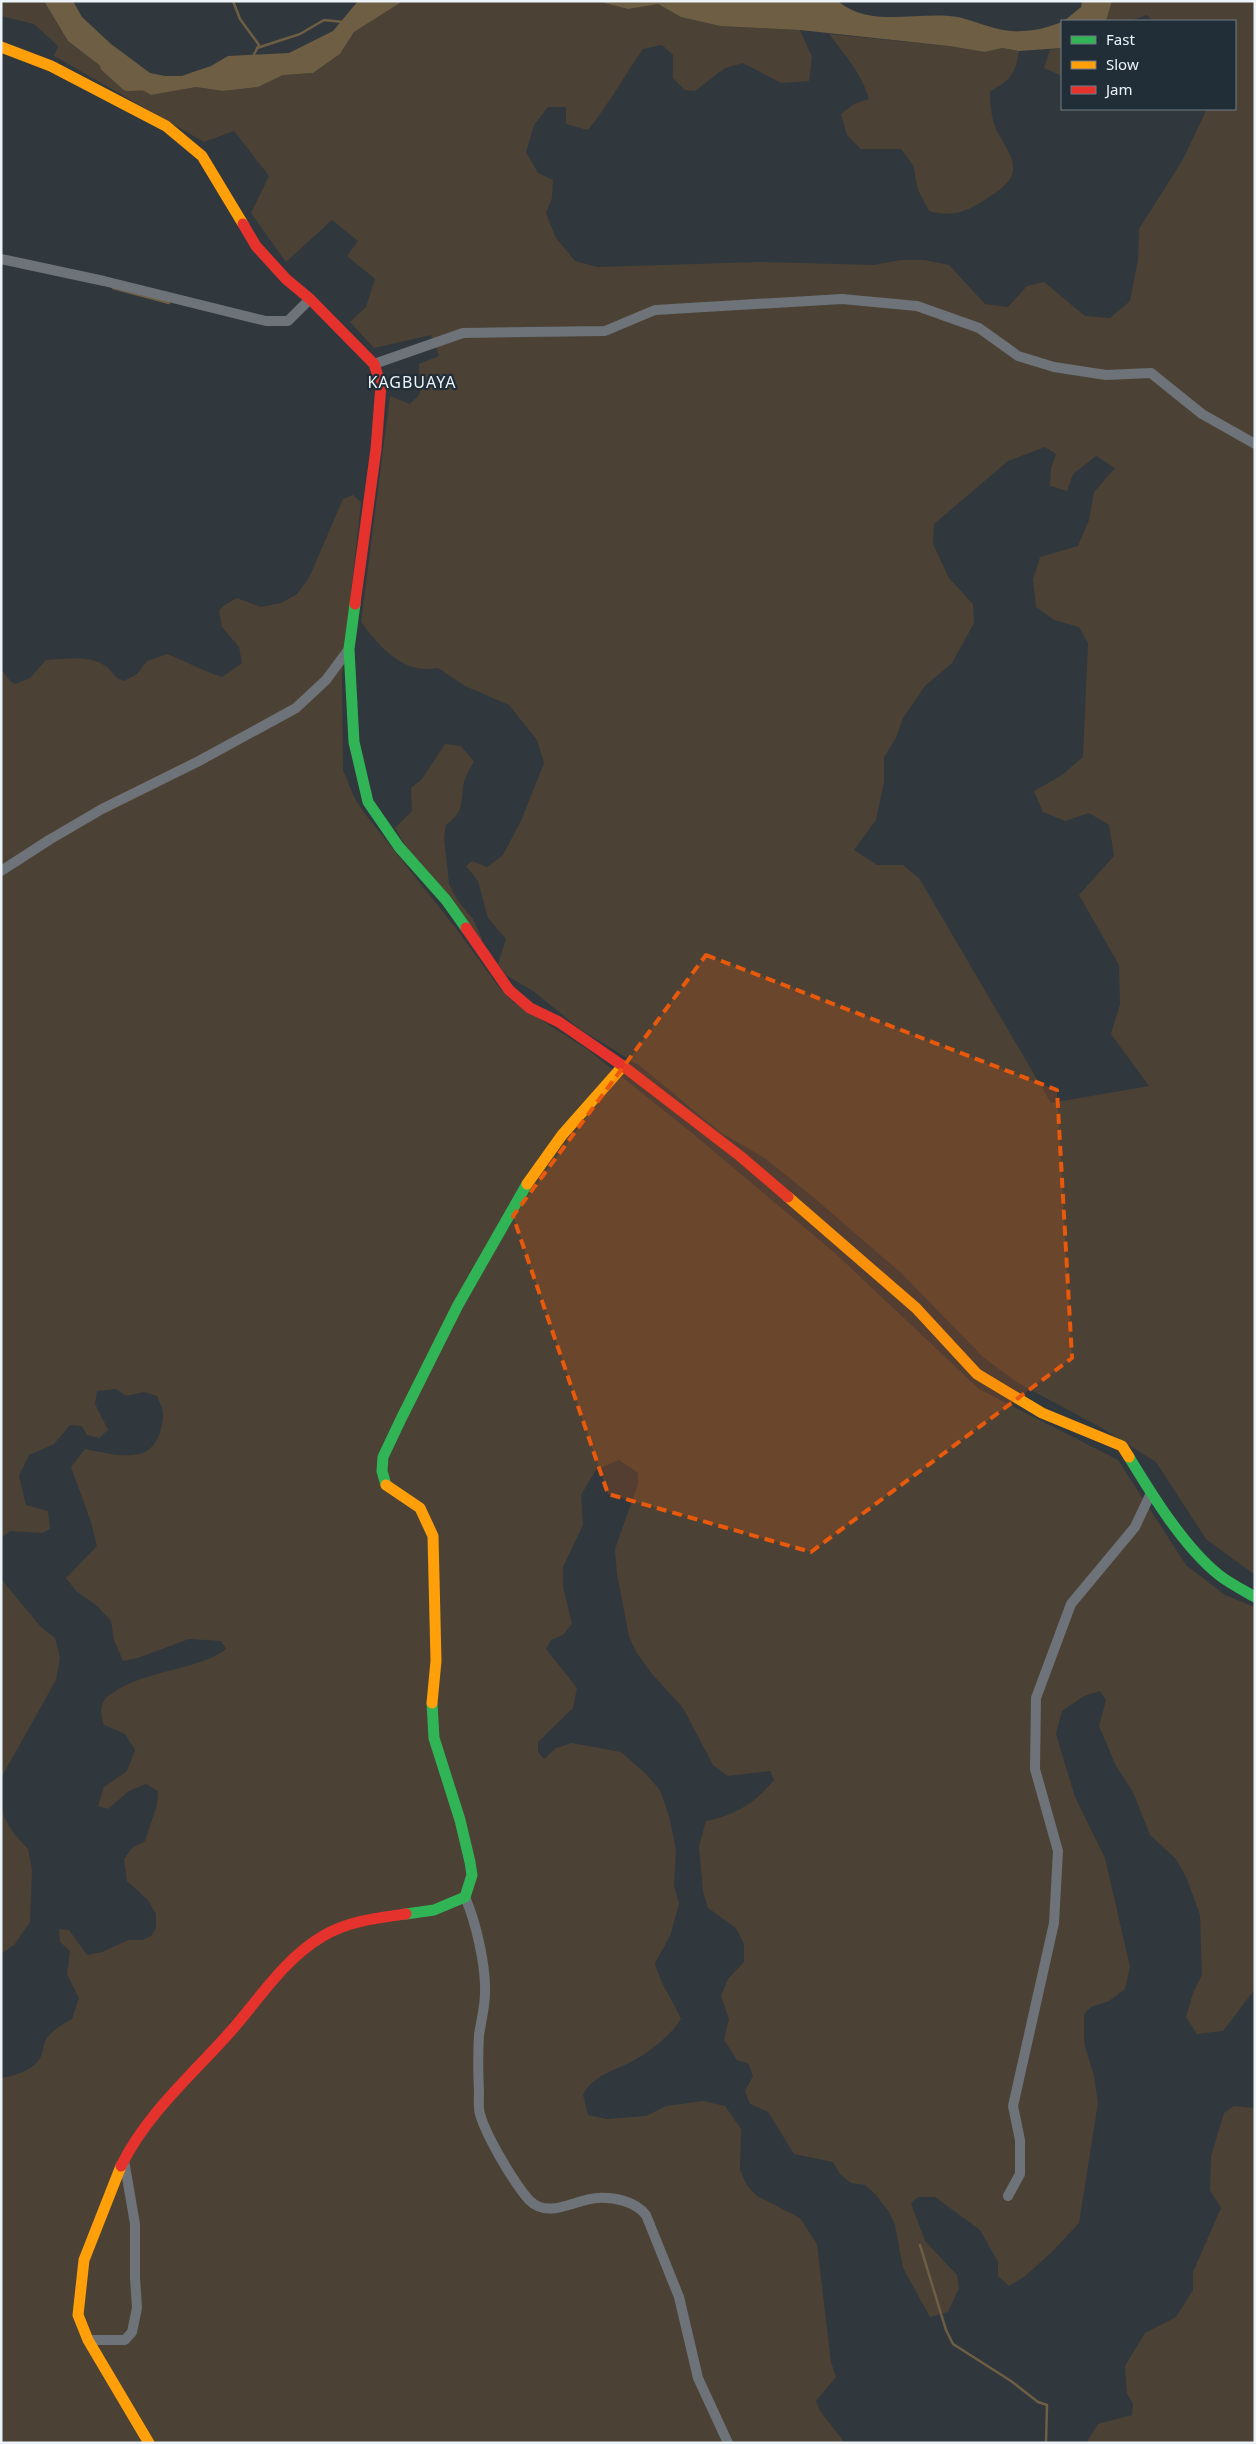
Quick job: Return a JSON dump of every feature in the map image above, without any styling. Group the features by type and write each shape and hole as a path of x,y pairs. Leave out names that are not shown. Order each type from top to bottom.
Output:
{"street":[{"path":"1,47 51,66 166,126 188,144 202,156 256,246 286,279 310,299 374,364 381,385 376,449 349,649 354,742 360,774 368,802 399,847 446,900 509,990 530,1008 559,1022 622,1066 740,1156 916,1308 977,1374 1042,1413 1122,1446 1151,1493 1208,1564 1219,1575 1255,1597"},
{"path":"1,259 104,281 266,321 288,321 310,299"},
{"path":"374,364 463,333 605,331 655,310 842,299 917,306 979,328 1018,356 1054,367 1106,375 1151,372 1202,414 1255,444"},
{"path":"1,871 102,809 199,761 296,708 326,680 349,649"},
{"path":"622,1066 545,1158 500,1230 434,1350 383,1457 382,1471 386,1485 420,1508 433,1536 436,1661 432,1708 434,1738 460,1820 472,1875 465,1897 472,1913 479,1941 485,1992 479,2036 480,2114 493,2143 513,2177 529,2200 536,2206 548,2209 572,2206 597,2198 636,2205 646,2215 678,2297 698,2378 728,2443"},
{"path":"1008,2196 1020,2174 1020,2140 1013,2106 1054,1923 1058,1851 1035,1769 1036,1698 1071,1604 1134,1527 1151,1493"},
{"path":"149,2443 88,2340 78,2315 84,2260 96,2222 124,2160 154,2114 299,1953 323,1936 354,1922 434,1910 465,1897"},
{"path":"88,2340 125,2340 132,2332 138,2308 135,2278 135,2224 124,2160"}],"highlighted area":[{"path":"706,955 1057,1090 1072,1358 811,1552 608,1494 513,1216"}],"shaded area":[{"path":"1,1 44,1 68,41 103,68 151,95 196,87 223,91 258,87 283,75 313,73 340,54 354,32 403,1 597,1 628,9 658,4 681,17 720,26 800,30 812,57 809,81 781,83 743,63 725,68 695,91 685,90 673,78 673,55 662,45 643,49 588,130 566,124 566,107 548,107 534,125 526,152 538,173 553,180 552,198 546,213 556,238 575,261 598,267 759,262 873,265 901,260 924,260 949,265 985,304 1008,307 1027,286 1044,282 1085,316 1110,318 1130,301 1138,260 1139,229 1182,161 1207,110 1236,110 1236,20 1152,20 1147,15 1133,20 1106,20 1112,1 1255,1 1255,1575 1206,1539 1156,1462 1100,1427 1018,1383 983,1357 900,1272 766,1159 720,1132 640,1066 580,1029 533,991 506,975 498,964 506,939 488,918 478,881 466,866 472,861 487,867 503,855 521,821 544,763 537,740 509,705 465,686 438,668 425,669 403,663 384,649 361,622 390,396 410,404 420,394 419,364 439,356 431,335 374,348 350,322 366,307 375,279 347,256 358,241 332,220 286,262 251,213 269,176 234,131 204,142 54,56 58,46 34,24 1,16","holes":["1045,447 1056,454 1051,468 1050,486 1067,491 1073,474 1096,456 1115,468 1094,492 1089,520 1078,546 1040,557 1033,579 1036,607 1054,620 1079,627 1088,643 1083,757 1062,775 1034,791 1043,812 1065,821 1089,813 1109,825 1114,856 1079,895 1119,965 1120,1004 1111,1034 1149,1086 1051,1103 919,878 903,865 877,865 854,850 876,820 884,782 884,757 896,738 903,718 925,686 952,663 974,623 973,604 949,578 933,544 934,524 1008,461"]},
{"path":"44,1 73,1 82,17 111,44 150,73 165,76 182,76 211,66 228,56 289,53 333,31 358,1 403,1 354,32 340,54 313,73 283,75 258,87 223,91 196,87 151,95 103,68 68,41"},
{"path":"597,1 838,1 851,10 866,15 881,17 947,16 1013,31 1026,31 1061,22 1061,48 1019,51 1002,48 985,52 949,46 800,30 720,26 681,17 658,4 628,9"},
{"path":"1082,1 1112,1 1106,20 1065,20 1081,7"},
{"path":"829,34 949,46 985,52 1002,48 1019,51 1011,76 1003,84 990,91 991,109 995,126 1013,162 1012,175 1007,183 983,201 963,211 944,214 929,211 918,190 913,165 901,149 861,149 847,135 841,114 854,104 869,99 862,81 847,57"},
{"path":"1061,48 1061,76 1044,68 1050,50"},
{"path":"353,495 361,502 342,675 343,770 355,799 366,815 455,927 501,990 513,1002 587,1049 692,1133 836,1254 979,1389 1118,1460 1186,1565 1225,1595 1255,1607 1255,1989 1223,2031 1197,2034 1186,2017 1193,1993 1202,1975 1200,1915 1187,1879 1176,1859 1150,1835 1133,1792 1116,1766 1099,1726 1106,1700 1100,1691 1084,1696 1062,1711 1056,1734 1075,1797 1105,1858 1130,1967 1125,1989 1109,2001 1091,2007 1084,2014 1084,2043 1094,2076 1098,2103 1079,2223 1052,2252 1024,2277 1009,2286 998,2276 998,2262 980,2230 935,2197 918,2197 911,2203 925,2241 957,2275 959,2288 948,2312 930,2317 903,2268 895,2225 889,2212 876,2195 865,2185 851,2183 840,2174 833,2162 794,2154 768,2112 750,2104 745,2091 753,2076 749,2064 737,2060 724,2040 729,2019 721,1996 728,1979 744,1962 744,1944 736,1928 708,1908 703,1892 699,1846 706,1821 727,1815 744,1807 760,1795 774,1780 770,1771 728,1776 713,1765 683,1708 652,1674 636,1652 629,1636 617,1574 615,1549 638,1484 638,1473 619,1460 596,1470 581,1495 583,1525 563,1567 563,1587 572,1624 563,1635 551,1640 546,1649 577,1688 573,1708 538,1742 538,1752 544,1759 556,1748 572,1743 621,1752 645,1773 660,1790 669,1816 676,1850 674,1885 679,1904 670,1936 655,1963 660,1978 681,2019 660,2043 647,2053 598,2078 587,2088 583,2095 588,2115 607,2119 646,2116 666,2106 703,2101 725,2106 741,2129 740,2169 746,2184 757,2196 800,2218 817,2244 831,2362 836,2377 816,2401 820,2411 845,2443 1,2443 1,2078 18,2074 34,2065 41,2056 47,2038 56,2029 72,2019 79,1998 67,1974 70,1951 60,1942 59,1929 69,1930 87,1955 102,1952 128,1940 142,1940 151,1936 156,1928 156,1914 148,1900 127,1881 124,1859 132,1848 145,1841 157,1805 158,1791 146,1784 129,1791 108,1809 98,1806 104,1787 127,1771 135,1750 125,1734 104,1725 101,1709 107,1697 130,1683 203,1661 226,1649 221,1641 189,1639 138,1658 123,1661 114,1640 111,1621 97,1606 76,1591 66,1578 97,1546 91,1522 71,1467 85,1449 112,1454 133,1455 150,1449 160,1433 163,1420 157,1396 144,1392 126,1396 116,1389 97,1391 95,1404 108,1430 99,1438 87,1435 82,1426 70,1425 54,1444 29,1455 19,1476 26,1505 48,1511 50,1529 42,1533 10,1531 1,1538 1,669 11,682 15,684 30,678 46,660 85,659 100,663 124,681 137,674 147,661 167,654 222,677 242,663 239,647 222,627 219,611 223,606 237,598 261,607 281,603 297,594 309,578 343,499"},
{"path":"445,744 461,746 474,762 464,780 460,808 456,816 446,825 444,837 449,884 458,901 473,919 482,939 478,942 408,850 395,828 412,811 411,788 422,779"},
{"path":"1,1579 41,1627 55,1638 60,1658 56,1680 1,1778"},
{"path":"1,1797 4,1817 14,1834 28,1849 32,1870 30,1922 14,1945 1,1954"},
{"path":"1234,2106 1255,2108 1255,2443 1086,2443 1098,2424 1132,2415 1133,2404 1127,2393 1125,2366 1145,2333 1176,2317 1193,2290 1193,2272 1221,2208 1210,2190 1211,2156 1224,2113"}],"waterway":[{"path":"233,1 240,19 259,45 253,56"},
{"path":"257,48 300,34 324,20 343,22"},
{"path":"108,65 128,83 152,82"},
{"path":"113,288 169,303"},
{"path":"920,2245 946,2330 953,2344 1011,2381 1038,2402 1047,2405 1046,2443"}],"traffic: fast":[{"path":"355,604 349,649 354,742 368,802 399,847 446,900 466,928"},
{"path":"386,1485 382,1471 383,1457 458,1305 527,1184"},
{"path":"1129,1457 1158,1504 1193,1550 1219,1575 1255,1597"},
{"path":"406,1914 434,1910 465,1897 472,1875 460,1820 434,1738 432,1703"}],"traffic: slow":[{"path":"1,47 51,66 166,126 202,156 243,224"},
{"path":"527,1184 562,1135 623,1066"},
{"path":"788,1197 916,1308 977,1374 1042,1413 1122,1446 1129,1457"},
{"path":"386,1485 420,1508 433,1536 436,1661 432,1703"},
{"path":"121,2166 84,2260 78,2315 88,2340 149,2443"}],"traffic: jam":[{"path":"243,224 256,246 286,279 310,299 374,364 381,385 376,449 355,604"},
{"path":"466,928 509,990 530,1008 559,1022 623,1066 740,1156 788,1197"},
{"path":"121,2166 157,2111 231,2031 284,1967 296,1956 323,1936 342,1927 363,1921 406,1914"}],"district":[{"name":"KAGBUAYA","path":"412,382"}]}
